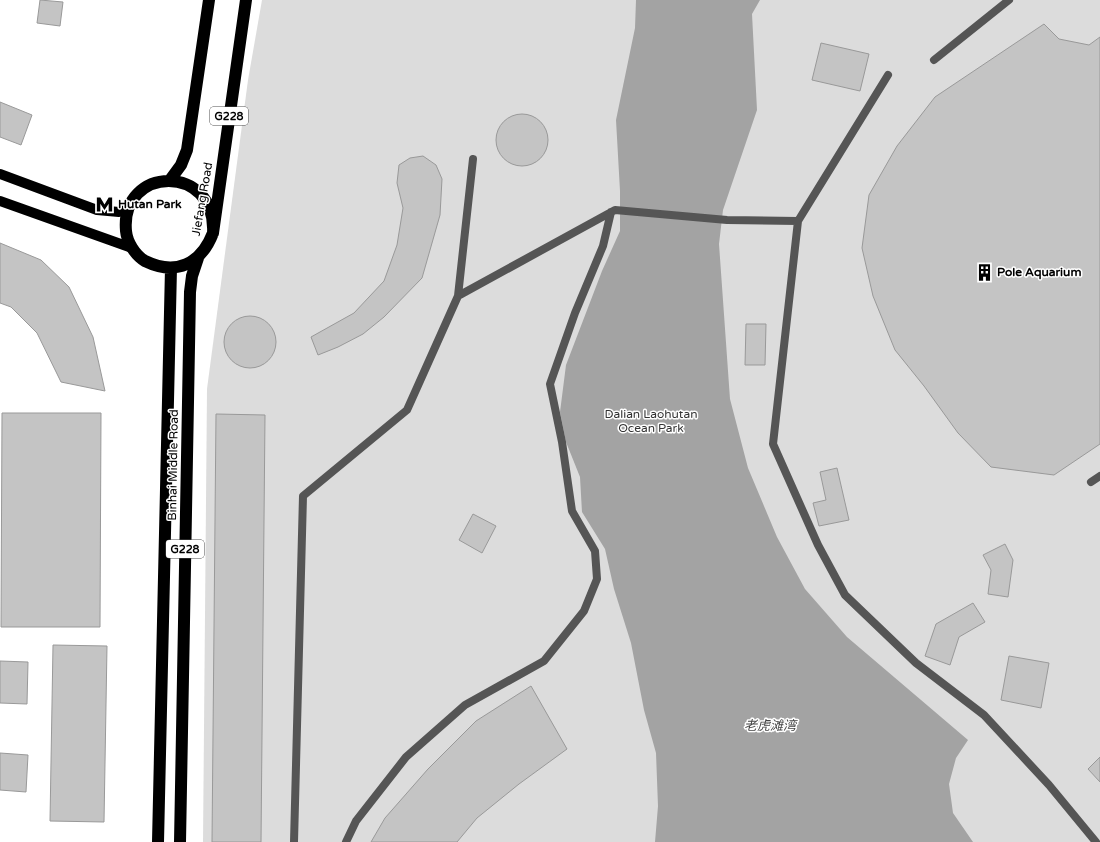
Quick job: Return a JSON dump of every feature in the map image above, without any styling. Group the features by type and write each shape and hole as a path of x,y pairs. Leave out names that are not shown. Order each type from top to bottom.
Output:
{"highway":[{"name":"Jiefang Road","path":"170,180 181,165 187,150 209,0"},
{"name":"Jiefang Road","path":"198,258 208,246 212,233 246,0"},
{"path":"170,180 158,182 146,187 136,195 129,206 125,220 127,235 132,248 143,259 156,266 171,268 185,265 198,258"},
{"name":"G228","path":"170,180 183,182 194,188 204,197 212,214 212,233"},
{"name":"Binhai Middle Road","path":"180,842 190,292 192,276 198,258"},
{"name":"Binhai Middle Road","path":"158,842 171,268"}],"main road":[{"path":"0,174 97,210 119,212 129,206"},
{"path":"0,201 132,248"}],"street":[{"path":"934,60 1009,0"},
{"path":"888,75 798,220 773,444 818,545 845,594 916,663 984,714 1049,785 1096,842"},
{"path":"294,842 303,496 407,410 458,296 473,159"},
{"path":"458,296 613,211 727,220 798,220"},
{"path":"346,842 356,821 406,757 465,705 544,661 584,611 597,579 595,551 572,511 562,442 550,384 575,313 603,246 613,211"},
{"path":"1091,482 1100,476"}],"green space":[{"name":"Dalian Laohutan Ocean Park","path":"262,0 1100,0 1100,842 203,842 207,389 248,80"}],"water":[{"name":"老虎滩湾","path":"636,0 760,0 752,14 757,110 723,210 719,244 730,399 748,468 777,537 805,589 847,637 968,740 956,758 949,784 953,813 973,842 655,842 658,806 656,753 644,710 631,643 614,589 605,549 582,512 580,477 566,442 560,412 566,365 602,271 620,231 620,191 616,120 635,28"}],"building":[{"path":"40,0 63,2 60,26 37,23"},
{"name":"Pole Aquarium","path":"1044,24 1059,39 1089,45 1100,37 1100,444 1054,475 991,467 958,433 924,386 895,350 873,296 862,248 869,195 897,146 935,97"},
{"path":"821,43 869,54 860,91 812,80"},
{"path":"0,102 32,115 21,145 0,137"},
{"path":"517,114 527,114 541,121 548,135 548,145 541,159 527,166 517,166 507,162 500,155 496,145 496,135 500,125 507,118"},
{"path":"423,156 436,165 442,179 440,215 422,278 384,317 363,334 338,347 318,355 311,337 354,313 384,281 397,245 403,208 397,183 399,165 410,158"},
{"path":"0,243 41,260 69,287 93,337 105,391 61,382 37,333 11,307 0,303"},
{"path":"250,316 264,320 272,328 276,342 272,356 264,364 250,368 236,364 228,356 224,342 228,328 236,320"},
{"path":"746,324 766,324 765,365 745,365"},
{"path":"2,413 101,413 100,627 1,627"},
{"path":"216,414 265,415 261,842 212,842"},
{"path":"837,468 849,520 819,526 813,503 826,500 820,472"},
{"path":"473,514 496,526 482,553 459,540"},
{"path":"1005,544 1013,560 1008,597 988,594 991,570 983,555"},
{"path":"973,603 985,622 959,637 950,665 925,656 936,624"},
{"path":"53,645 107,646 104,822 50,821"},
{"path":"1009,656 1049,663 1041,708 1001,700"},
{"path":"0,661 28,662 27,704 0,703"},
{"path":"531,686 567,749 519,784 477,818 457,842 371,842 385,818 428,769 476,721"},
{"path":"0,753 28,755 26,792 0,790"},
{"path":"1100,757 1100,782 1088,769"}],"place":[{"name":"Hutan Park","path":"105,204"},
{"name":"Pole Aquarium","path":"984,272"}]}
